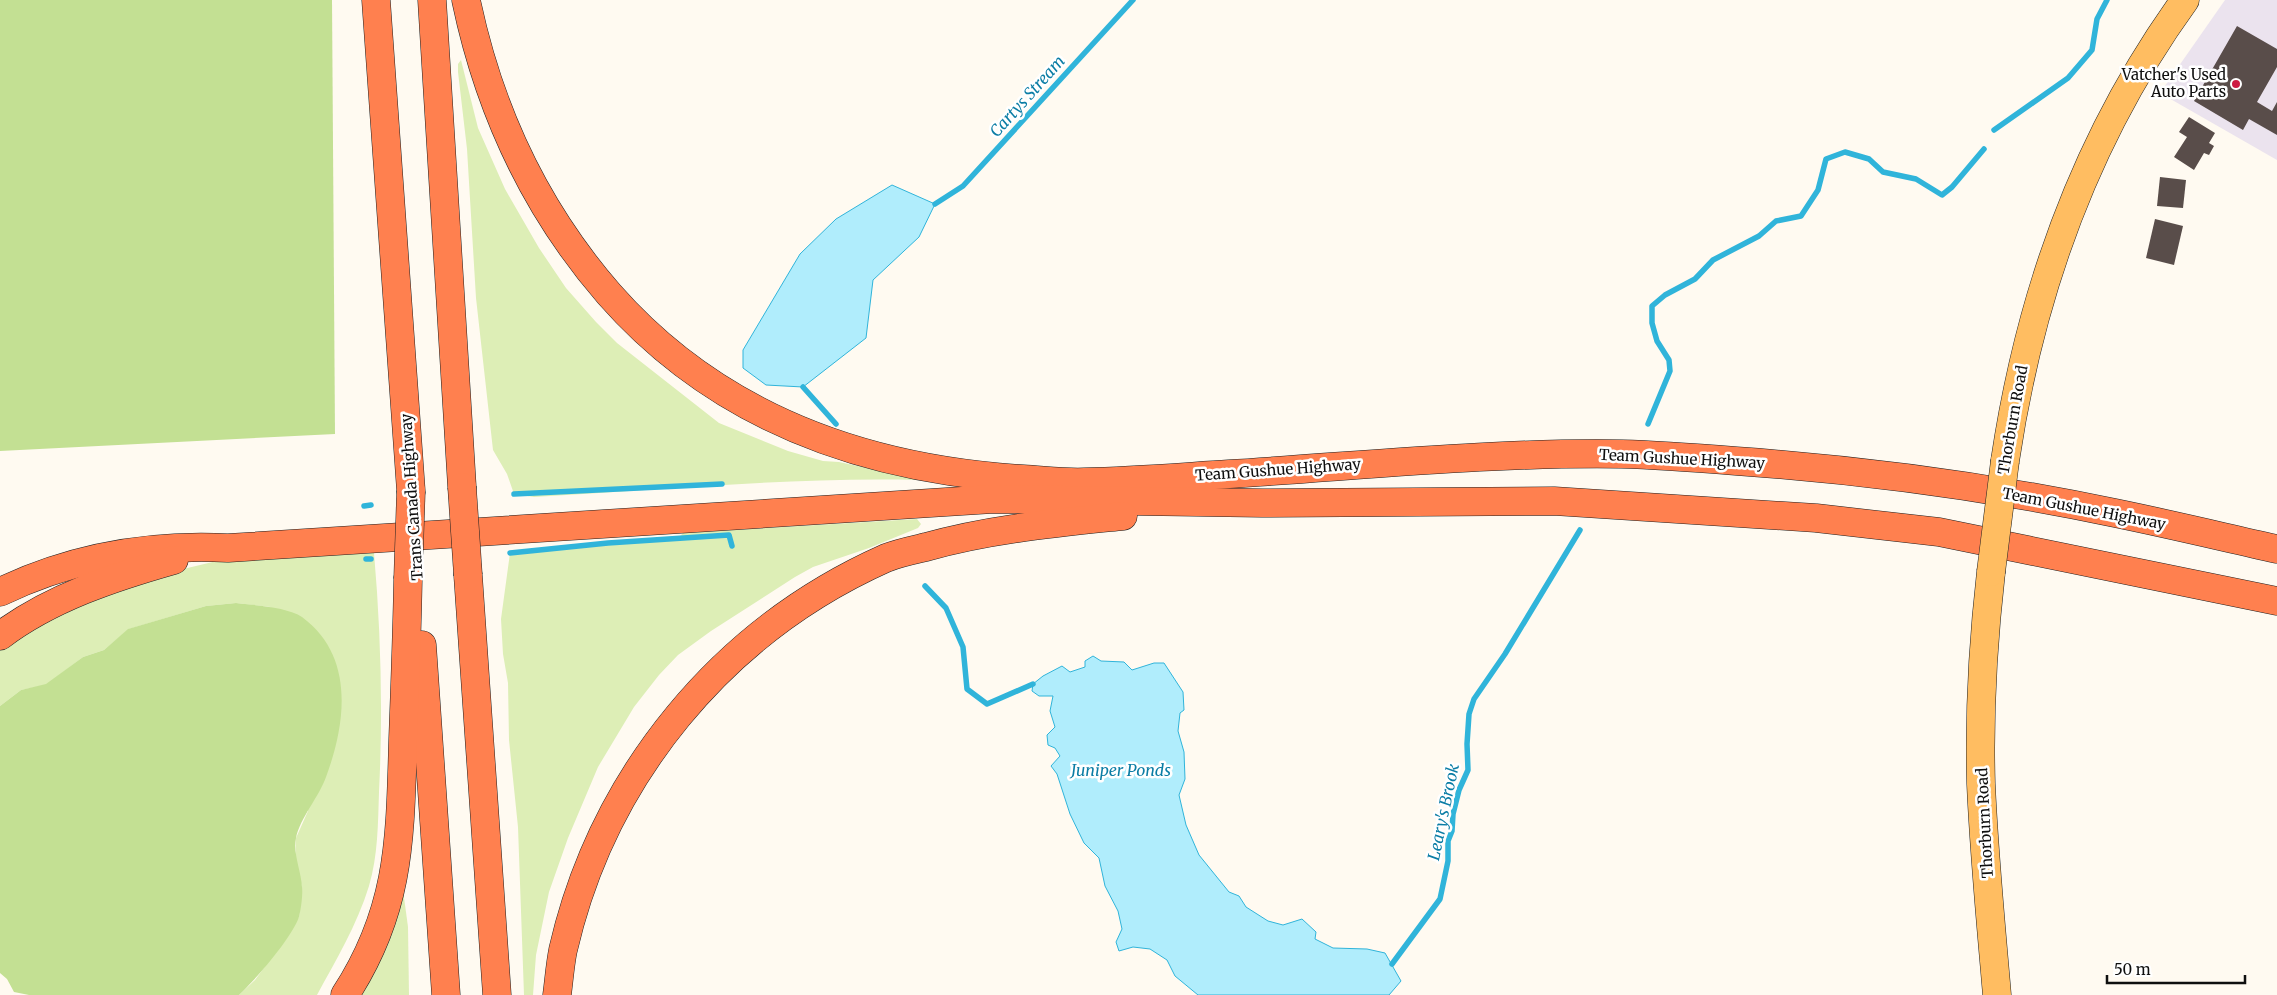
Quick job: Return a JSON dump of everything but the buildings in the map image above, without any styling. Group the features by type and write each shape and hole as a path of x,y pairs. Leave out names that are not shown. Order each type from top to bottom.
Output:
{"highway":[{"name":"Trans Canada Highway","path":"376,0 412,491 413,579 446,995"},
{"path":"432,0 462,487 497,995"},
{"path":"466,0 475,43 504,128 543,205 584,265 636,325 688,369 733,398 777,421 867,455 948,472 1081,482"},
{"name":"Team Gushue Highway","path":"1081,482 1400,462 1580,454 1649,455 1809,466 1942,483 2110,512 2277,549"},
{"path":"993,499 1081,482"},
{"path":"0,592 54,570 93,558 192,546 228,548 993,499 1262,503 1554,500 1816,518 1940,532 2277,602"},
{"path":"558,995 563,952 582,884 612,814 652,749 700,689 761,634 783,618 819,593 888,558 961,537 1036,525 1262,503"},
{"path":"0,636 41,610 105,582 145,568 228,548"},
{"path":"345,995 362,967 376,938 393,880 398,851 413,579"}],"main road":[{"name":"Thorburn Road","path":"1998,995 1981,783 1982,683 1985,627 2014,405 2029,333 2066,221 2094,156 2126,92 2147,55 2185,0"}],"shaded area":[{"path":"2225,0 2277,0 2277,160 2160,93"}],"green space":[{"path":"0,0 332,0 335,434 0,451"},
{"path":"461,60 478,128 505,189 539,248 566,288 617,343 719,423 788,451 823,461 908,473 918,477 918,480 774,482 534,497 514,494 507,474 493,450 476,298 467,149 458,72 458,64"},
{"path":"917,519 921,524 918,528 869,548 813,567 795,577 711,631 678,655 659,675 634,707 598,767 568,838 549,892 536,955 533,995 524,995 518,827 509,740 508,683 503,654 501,619 510,553 678,538 683,533"},
{"path":"374,553 380,643 381,732 377,839 369,886 352,928 317,995 239,995 255,980 299,917 302,887 296,865 296,838 308,811 270,607 236,603 206,606 129,629 104,650 83,657 46,685 21,690 0,706 0,641 133,581 221,560"},
{"path":"236,603 279,609 302,617 319,633 331,651 338,671 341,691 341,713 333,756 323,785 301,823 296,838 295,844 302,894 299,917 295,926 272,958 239,995 29,995 14,992 7,979 0,973 0,706 21,690 46,684 83,657 104,650 128,629 206,606"},
{"path":"403,890 408,927 409,995 360,995"}],"water":[{"path":"892,185 935,204 919,237 873,280 866,338 803,387 766,385 743,368 743,350 800,254 836,219"},
{"name":"Juniper Ponds","path":"1093,656 1101,661 1124,662 1132,670 1154,663 1164,663 1183,692 1184,710 1180,713 1178,731 1184,752 1185,779 1179,795 1186,825 1199,855 1229,892 1239,896 1246,907 1268,921 1283,925 1302,919 1316,932 1315,939 1333,948 1367,949 1385,953 1401,981 1389,995 1198,995 1175,976 1167,960 1150,949 1133,947 1119,951 1116,942 1122,929 1118,911 1105,886 1099,858 1084,843 1070,814 1057,774 1051,766 1060,756 1055,748 1048,745 1047,735 1055,727 1050,711 1053,696 1039,696 1032,691 1033,684 1043,676 1062,666 1070,672 1085,667 1085,661"}],"waterway":[{"name":"Cartys Stream","path":"935,204 963,186 1133,0"},
{"name":"Leary's Brook","path":"1994,130 2068,78 2092,50 2097,19 2107,0"},
{"name":"Leary's Brook","path":"1648,424 1670,371 1669,360 1657,341 1652,323 1652,306 1665,295 1695,279 1713,260 1759,236 1776,221 1801,216 1818,190 1826,159 1845,152 1869,159 1883,172 1916,179 1942,195 1952,187 1984,149"},
{"name":"Cartys Stream","path":"803,387 836,424"},
{"path":"514,494 722,484"},
{"path":"364,506 371,505"},
{"name":"Leary's Brook","path":"1392,964 1440,899 1448,861 1448,841 1452,831 1453,814 1459,790 1468,770 1469,714 1474,699 1505,654 1580,530"},
{"path":"510,553 608,543 729,535 732,546"},
{"path":"366,559 371,559"},
{"name":"Cartys Stream","path":"925,586 946,608 963,647 967,689 987,704 1033,684"}],"place":[{"name":"Vatcher's Used Auto Parts","path":"2236,84"}]}
